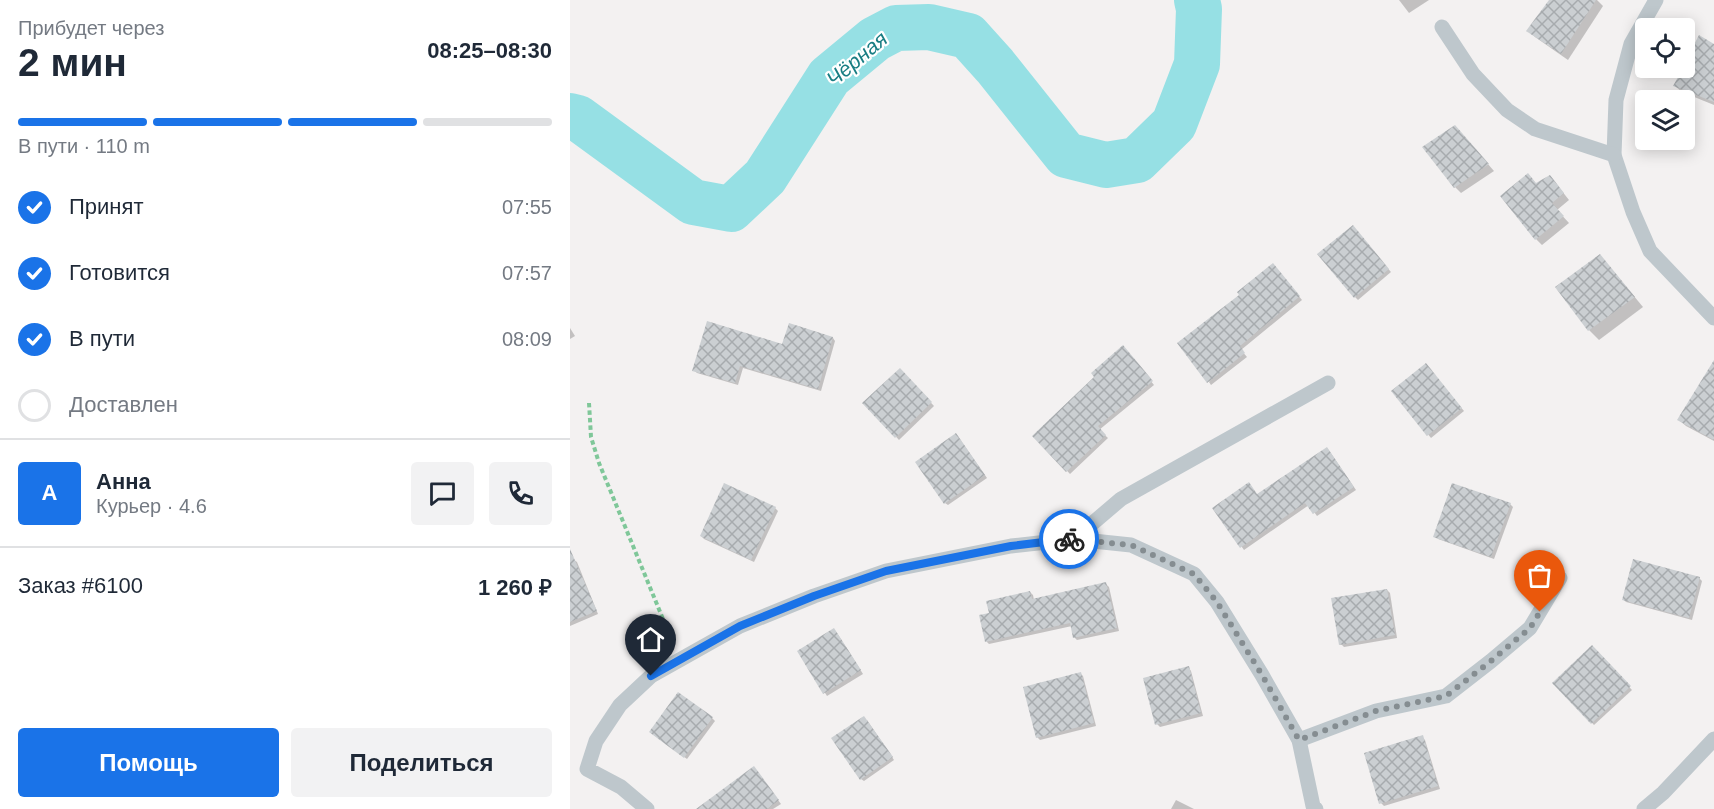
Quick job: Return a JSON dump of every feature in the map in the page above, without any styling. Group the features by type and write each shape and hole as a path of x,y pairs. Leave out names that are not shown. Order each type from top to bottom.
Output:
{"lane":[{"path":"1656,0 1631,44 1616,100 1614,155 1633,212 1650,251 1714,318"},
{"path":"1442,27 1473,74 1507,110 1535,129 1614,155"},
{"path":"1074,539 1121,499 1328,383"},
{"path":"647,809 621,787 587,769 596,741 620,705 651,676 740,626 814,596 886,571 1011,546 1074,539 1131,545 1194,574 1217,602 1299,740 1313,806 1316,809"},
{"path":"1299,740 1376,711 1446,696 1530,628 1560,578"},
{"path":"1644,809 1664,793 1714,739"}],"path":[{"path":"589,403 591,437 599,463 679,659"}],"building":[{"path":"1549,0 1596,0 1561,54 1526,31"},
{"path":"1699,35 1714,44 1714,102 1695,95 1695,90 1683,90 1673,86 1677,78 1695,78 1695,43"},
{"path":"1455,125 1489,164 1454,188 1422,147"},
{"path":"1528,173 1536,183 1550,175 1564,193 1552,203 1564,216 1535,240 1500,196"},
{"path":"1353,225 1389,269 1354,298 1317,254"},
{"path":"1600,254 1635,297 1588,331 1555,287"},
{"path":"1273,263 1300,296 1240,346 1245,353 1207,383 1177,343 1239,295 1237,292"},
{"path":"707,321 782,344 789,323 833,337 818,389 740,366 735,383 692,371"},
{"path":"1123,345 1153,381 1098,426 1106,435 1066,472 1032,436 1094,377 1091,373"},
{"path":"1714,360 1714,440 1677,420"},
{"path":"1426,363 1462,408 1427,436 1391,391"},
{"path":"900,368 932,402 895,438 862,403"},
{"path":"956,433 985,475 944,504 915,462"},
{"path":"1327,447 1354,487 1313,514 1305,503 1240,548 1212,508 1249,482 1257,494"},
{"path":"724,483 776,507 751,560 700,536"},
{"path":"1452,483 1511,503 1491,557 1433,537"},
{"path":"570,549 597,611 570,622"},
{"path":"1633,559 1700,577 1689,618 1622,600"},
{"path":"1106,582 1117,628 1073,638 1070,623 985,642 979,615 989,613 986,601 1030,591 1032,599"},
{"path":"1387,589 1395,635 1339,645 1331,598"},
{"path":"834,628 861,670 823,694 797,651"},
{"path":"1592,645 1631,686 1591,724 1552,683"},
{"path":"1189,666 1201,713 1155,725 1143,678"},
{"path":"1081,672 1094,723 1036,738 1023,687"},
{"path":"678,692 713,717 684,758 649,732"},
{"path":"864,716 893,757 860,780 831,738"},
{"path":"1423,735 1438,786 1379,804 1364,753"},
{"path":"754,766 779,800 767,809 696,809"}],"waterway":[{"name":"Чёрная","path":"570,116 578,118 693,202 731,209 765,177 829,77 875,39 896,28 929,27 968,36 1066,155 1106,165 1137,160 1174,124 1197,64 1199,9 1197,0"}],"way so far":[{"path":"1069,539 1131,545 1194,574 1217,602 1299,740 1376,711 1446,696 1530,628 1540,612"}],"route":[{"path":"651,676 740,626 814,596 886,571 1011,546 1069,539"}]}
